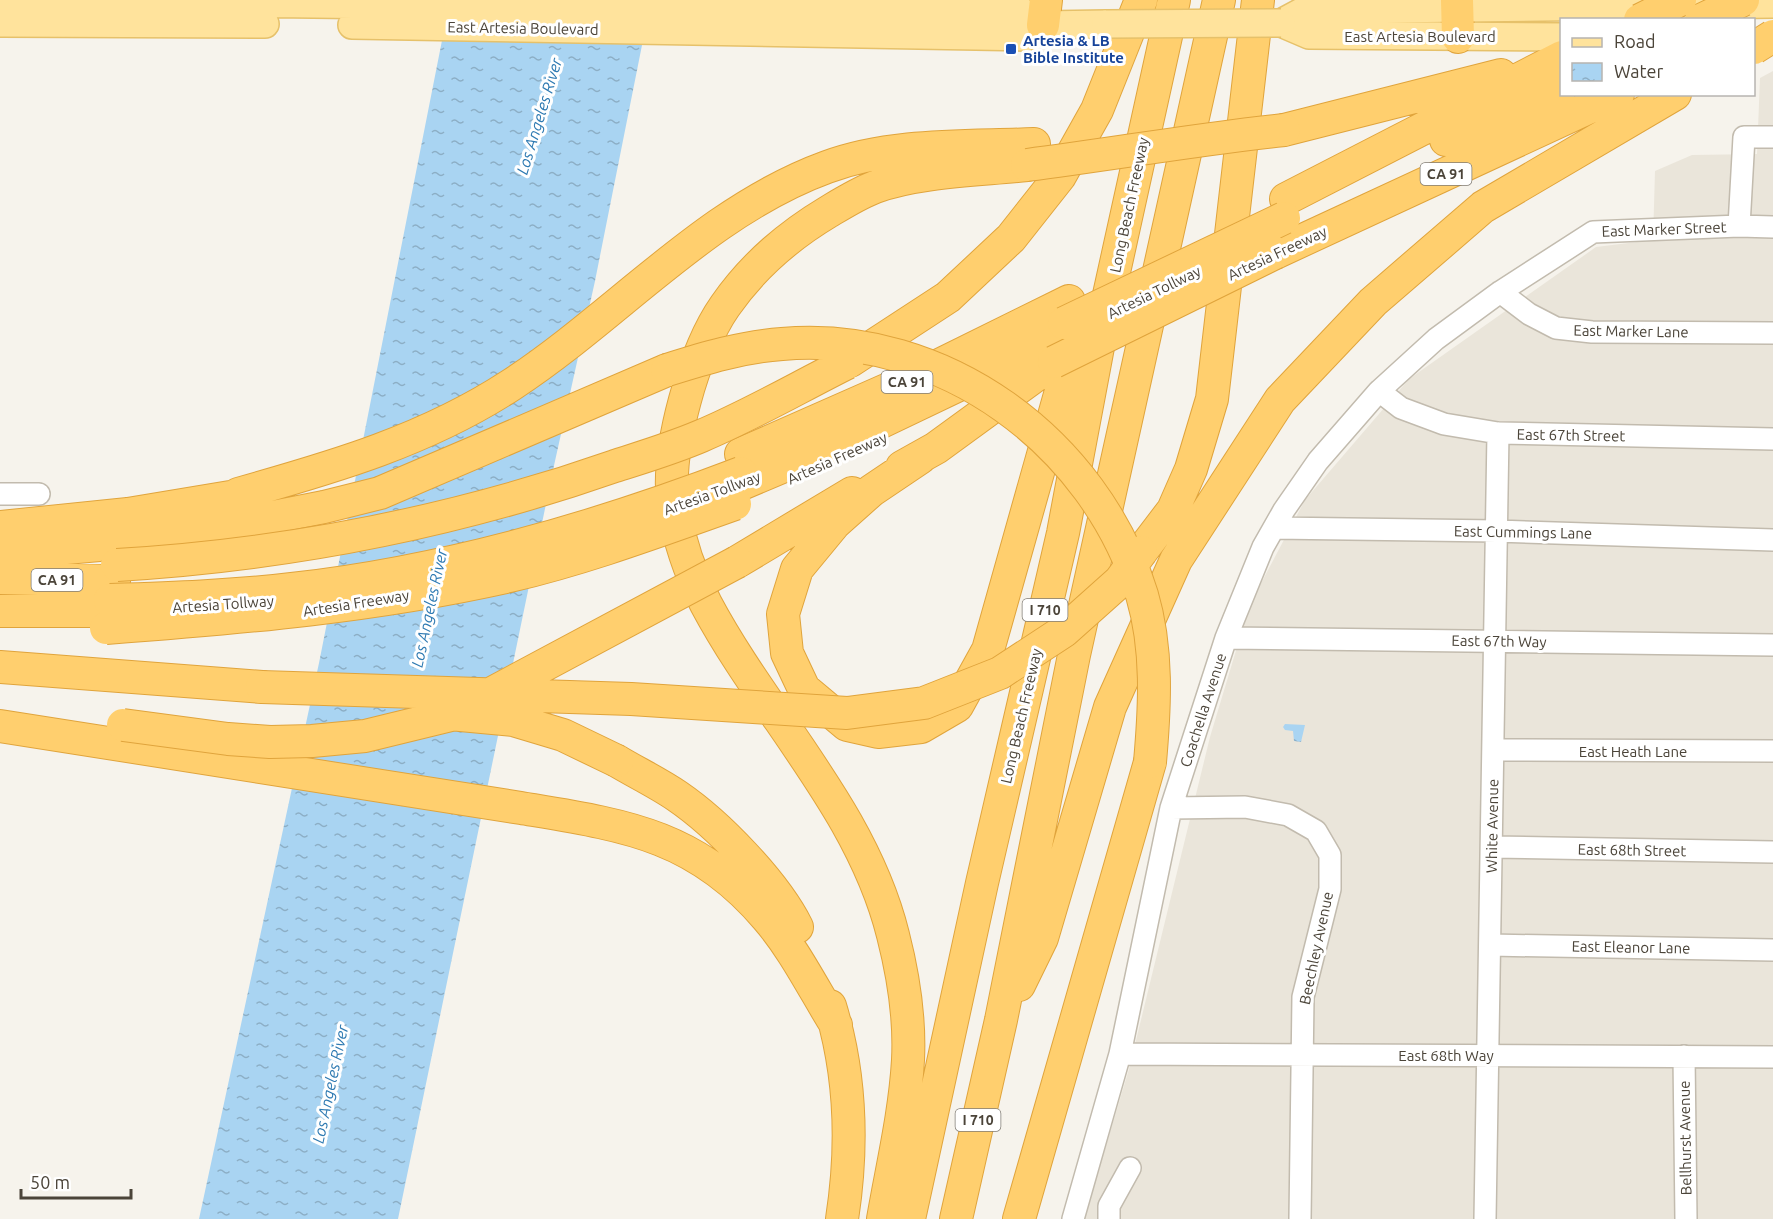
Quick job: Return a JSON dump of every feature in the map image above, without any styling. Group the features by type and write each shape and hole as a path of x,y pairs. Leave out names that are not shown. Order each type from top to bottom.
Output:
{"highway":[{"path":"0,611 170,562 287,547 428,520 551,489 700,437 847,363 948,297 1011,238 1060,176 1097,110 1141,0"},
{"path":"1062,331 920,458 871,491 835,524 797,569 783,614 787,654 804,689 847,725 878,732 921,727 957,706 988,650 1053,411 1140,118 1166,0"},
{"name":"Long Beach Freeway","path":"909,1219 982,883 1063,533 1101,331 1174,0"},
{"name":"I 710","path":"956,1219 1001,1020 1074,655 1219,0"},
{"path":"0,667 262,687 631,699 847,713 924,703 1000,673 1064,631 1120,581 1173,510 1191,469 1212,399 1258,0"},
{"path":"1644,18 1680,0"},
{"path":"1705,18 1743,0"},
{"path":"1726,18 1763,0"},
{"path":"1457,3 1458,37"},
{"path":"1755,34 1773,25"},
{"path":"1755,47 1773,36"},
{"path":"0,572 115,577 238,494 319,472 393,446 460,416 513,384 703,237 783,184 830,166 873,155 919,149 1031,155 1112,154 1173,142 1284,130 1559,61"},
{"name":"Artesia Freeway","path":"0,578 115,577 262,571 384,556 510,528 628,494 739,479 1062,331 1281,225 1559,61"},
{"path":"1281,225 1562,96"},
{"name":"Artesia Freeway","path":"0,628 115,577 266,616 387,600 512,575 639,538 888,390 1062,331 1281,225 1613,96"},
{"path":"1001,1020 1042,939 1110,707 1176,560 1280,400 1373,302 1483,207 1672,96"},
{"path":"883,1219 908,1059 903,990 893,933 867,863 836,807 705,603 683,549 673,500 675,449 686,397 708,334 726,305 791,235 875,187 1031,155"},
{"path":"0,600 115,577 207,530 335,505 380,493 667,370 720,353 783,344 832,344 880,350 935,368 976,386 1025,421 1066,460 1099,503 1124,548 1142,596 1152,646 1155,702 1150,762 1019,1219"},
{"path":"238,494 334,483 493,446"},
{"path":"0,726 82,729 270,742 365,736 451,715 737,562 820,510 920,458"},
{"path":"0,527 115,577"},
{"path":"0,554 115,577"},
{"path":"262,687 440,713 513,720 563,735 617,761 677,796 712,824 758,872 794,920 820,973 843,1050 850,1151 842,1219"},
{"path":"0,710 82,729 604,822 658,837 706,862 740,889 768,919 836,1025"}],"main road":[{"name":"East Artesia Boulevard","path":"7,0 250,14 734,21 1026,37 1044,12 1106,24 1281,22 1305,10 1457,3 1773,4"},
{"name":"East Artesia Boulevard","path":"0,23 250,14"},
{"name":"East Artesia Boulevard","path":"1281,22 1309,36 1458,37 1559,61"},
{"path":"1755,35 1773,36"}],"street":[{"path":"1739,226 1744,137 1773,137"},
{"name":"East Marker Street","path":"1500,292 1593,232 1739,226 1773,227"},
{"name":"East Marker Lane","path":"1500,292 1529,314 1556,328 1592,332 1773,333"},
{"name":"Coachella Avenue","path":"1073,1219 1120,1054 1171,808 1226,638 1263,547 1318,461 1379,391 1436,339 1500,292"},
{"name":"East 67th Street","path":"1379,391 1401,408 1444,424 1498,433 1773,439"},
{"name":"White Avenue","path":"1485,1219 1498,433"},
{"path":"0,494 39,494"},
{"name":"East Cummings Lane","path":"1274,528 1497,531 1773,540"},
{"name":"East 67th Way","path":"1226,638 1773,645"},
{"name":"East Heath Lane","path":"1493,750 1773,752"},
{"name":"Beechley Avenue","path":"1171,808 1245,807 1288,815 1316,831 1330,855 1330,889 1303,997 1300,1219"},
{"name":"East 68th Street","path":"1492,847 1773,852"},
{"name":"East Eleanor Lane","path":"1490,945 1773,950"},
{"name":"East 68th Way","path":"1120,1054 1773,1057"},
{"name":"Bellhurst Avenue","path":"1684,1056 1686,1219"},
{"path":"1109,1219 1109,1206 1130,1168"}],"shaded area":[{"path":"1773,71 1773,1219 1084,1219 1129,1069 1210,737 1250,604 1305,500 1409,379 1596,247 1653,240 1655,171 1692,155 1757,154 1760,78"}],"water":[{"name":"Los Angeles River","path":"450,0 651,0 595,281 553,470 398,1219 199,1219 319,663"},
{"path":"1285,724 1305,725 1301,742 1294,741 1293,731 1285,730 1283,727"}],"place":[{"name":"Artesia & LB Bible Institute","path":"1011,49"}]}
